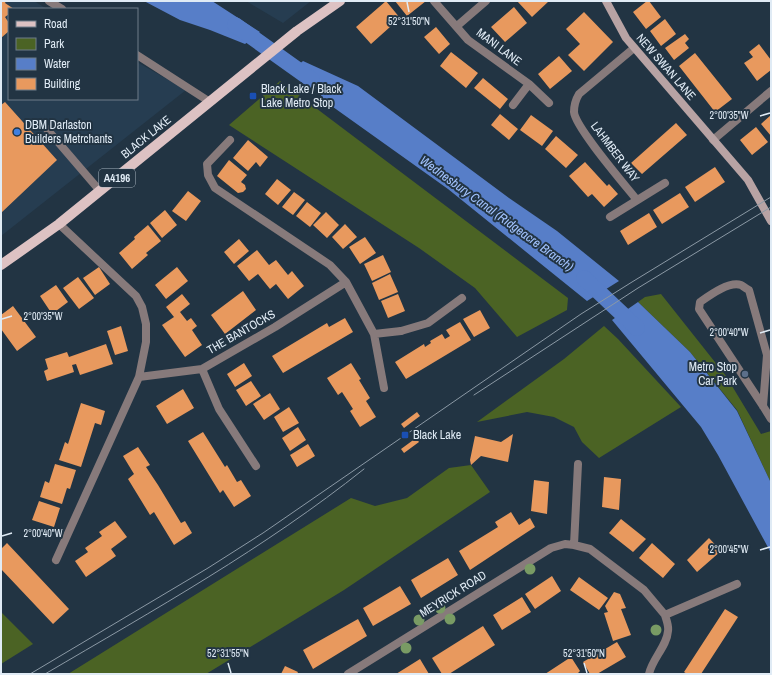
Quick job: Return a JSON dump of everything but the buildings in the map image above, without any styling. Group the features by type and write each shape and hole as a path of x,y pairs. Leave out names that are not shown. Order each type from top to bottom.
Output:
{"main road":[{"name":"BLACK LAKE","path":"1,265 59,224 297,31 340,1"},
{"name":"NEW SWAN LANE","path":"606,1 626,38 748,180 771,220"}],"street":[{"path":"49,1 60,8"},
{"name":"MANI LANE","path":"434,1 468,40 529,84 549,103"},
{"name":"MANI LANE","path":"456,26 486,1"},
{"name":"LAHMBER WAY","path":"634,48 579,94 574,113 583,131 637,200"},
{"path":"138,56 210,102"},
{"path":"513,106 529,84"},
{"path":"713,140 771,91"},
{"path":"46,128 100,191"},
{"path":"230,140 208,164 208,175 215,188 330,265 346,282 374,334 384,388"},
{"name":"LAHMBER WAY","path":"610,217 665,183"},
{"path":"56,560 139,376 146,342 146,324 142,307 136,296 59,224"},
{"name":"THE BANTOCKS","path":"139,376 202,369 275,327 346,282"},
{"path":"763,406 767,355 749,290 741,285 731,284 709,295 700,302 699,308 771,419"},
{"path":"374,334 401,331 428,323 462,298"},
{"path":"202,369 219,409 256,466"},
{"path":"574,545 578,464"},
{"name":"MEYRICK ROAD","path":"348,674 551,548 565,544 590,548 644,590 665,615"},
{"path":"649,674 651,666 663,645 668,630 665,615 737,584"}],"shaded area":[{"path":"1,1 34,1 45,8 8,8 8,100 138,100 138,63 186,90 1,236"},
{"path":"246,1 311,1 283,23"}],"green space":[{"path":"280,81 568,298 567,310 517,337 475,288 419,248 229,125"},
{"path":"661,294 726,376 761,434 771,431 771,483 737,410 690,352 638,302 645,297"},
{"path":"604,326 681,407 599,458 582,442 574,427 554,417 527,412 477,422 564,359"},
{"path":"471,465 490,492 344,590 206,674 68,674 351,498 375,506 407,498 449,468"},
{"path":"1,612 33,644 1,664"}],"water":[{"path":"144,1 212,1 260,32 245,44 180,20"},
{"path":"303,61 358,86 509,198 557,231 619,281 587,301 448,189 326,102 314,86 290,72"},
{"path":"638,302 690,352 737,411 771,483 771,553 718,455 701,427 612,320"}],"waterway":[{"name":"Wednesbury Canal (Ridgeacre Branch)","path":"235,25 312,80"},
{"name":"Wednesbury Canal (Ridgeacre Branch)","path":"584,278 637,328"}],"tram line":[{"path":"30,674 208,568 263,533 581,314 771,197"},
{"path":"474,395 638,288 771,207"},
{"path":"45,674 168,602 248,552 326,498 364,469"}],"place":[{"name":"Black Lake / Black Lake Metro Stop","path":"253,96"},
{"name":"DBM Darlaston Builders Metrchants","path":"17,132"},
{"name":"Metro Stop Car Park","path":"745,374"},
{"name":"Black Lake","path":"405,435"}]}
